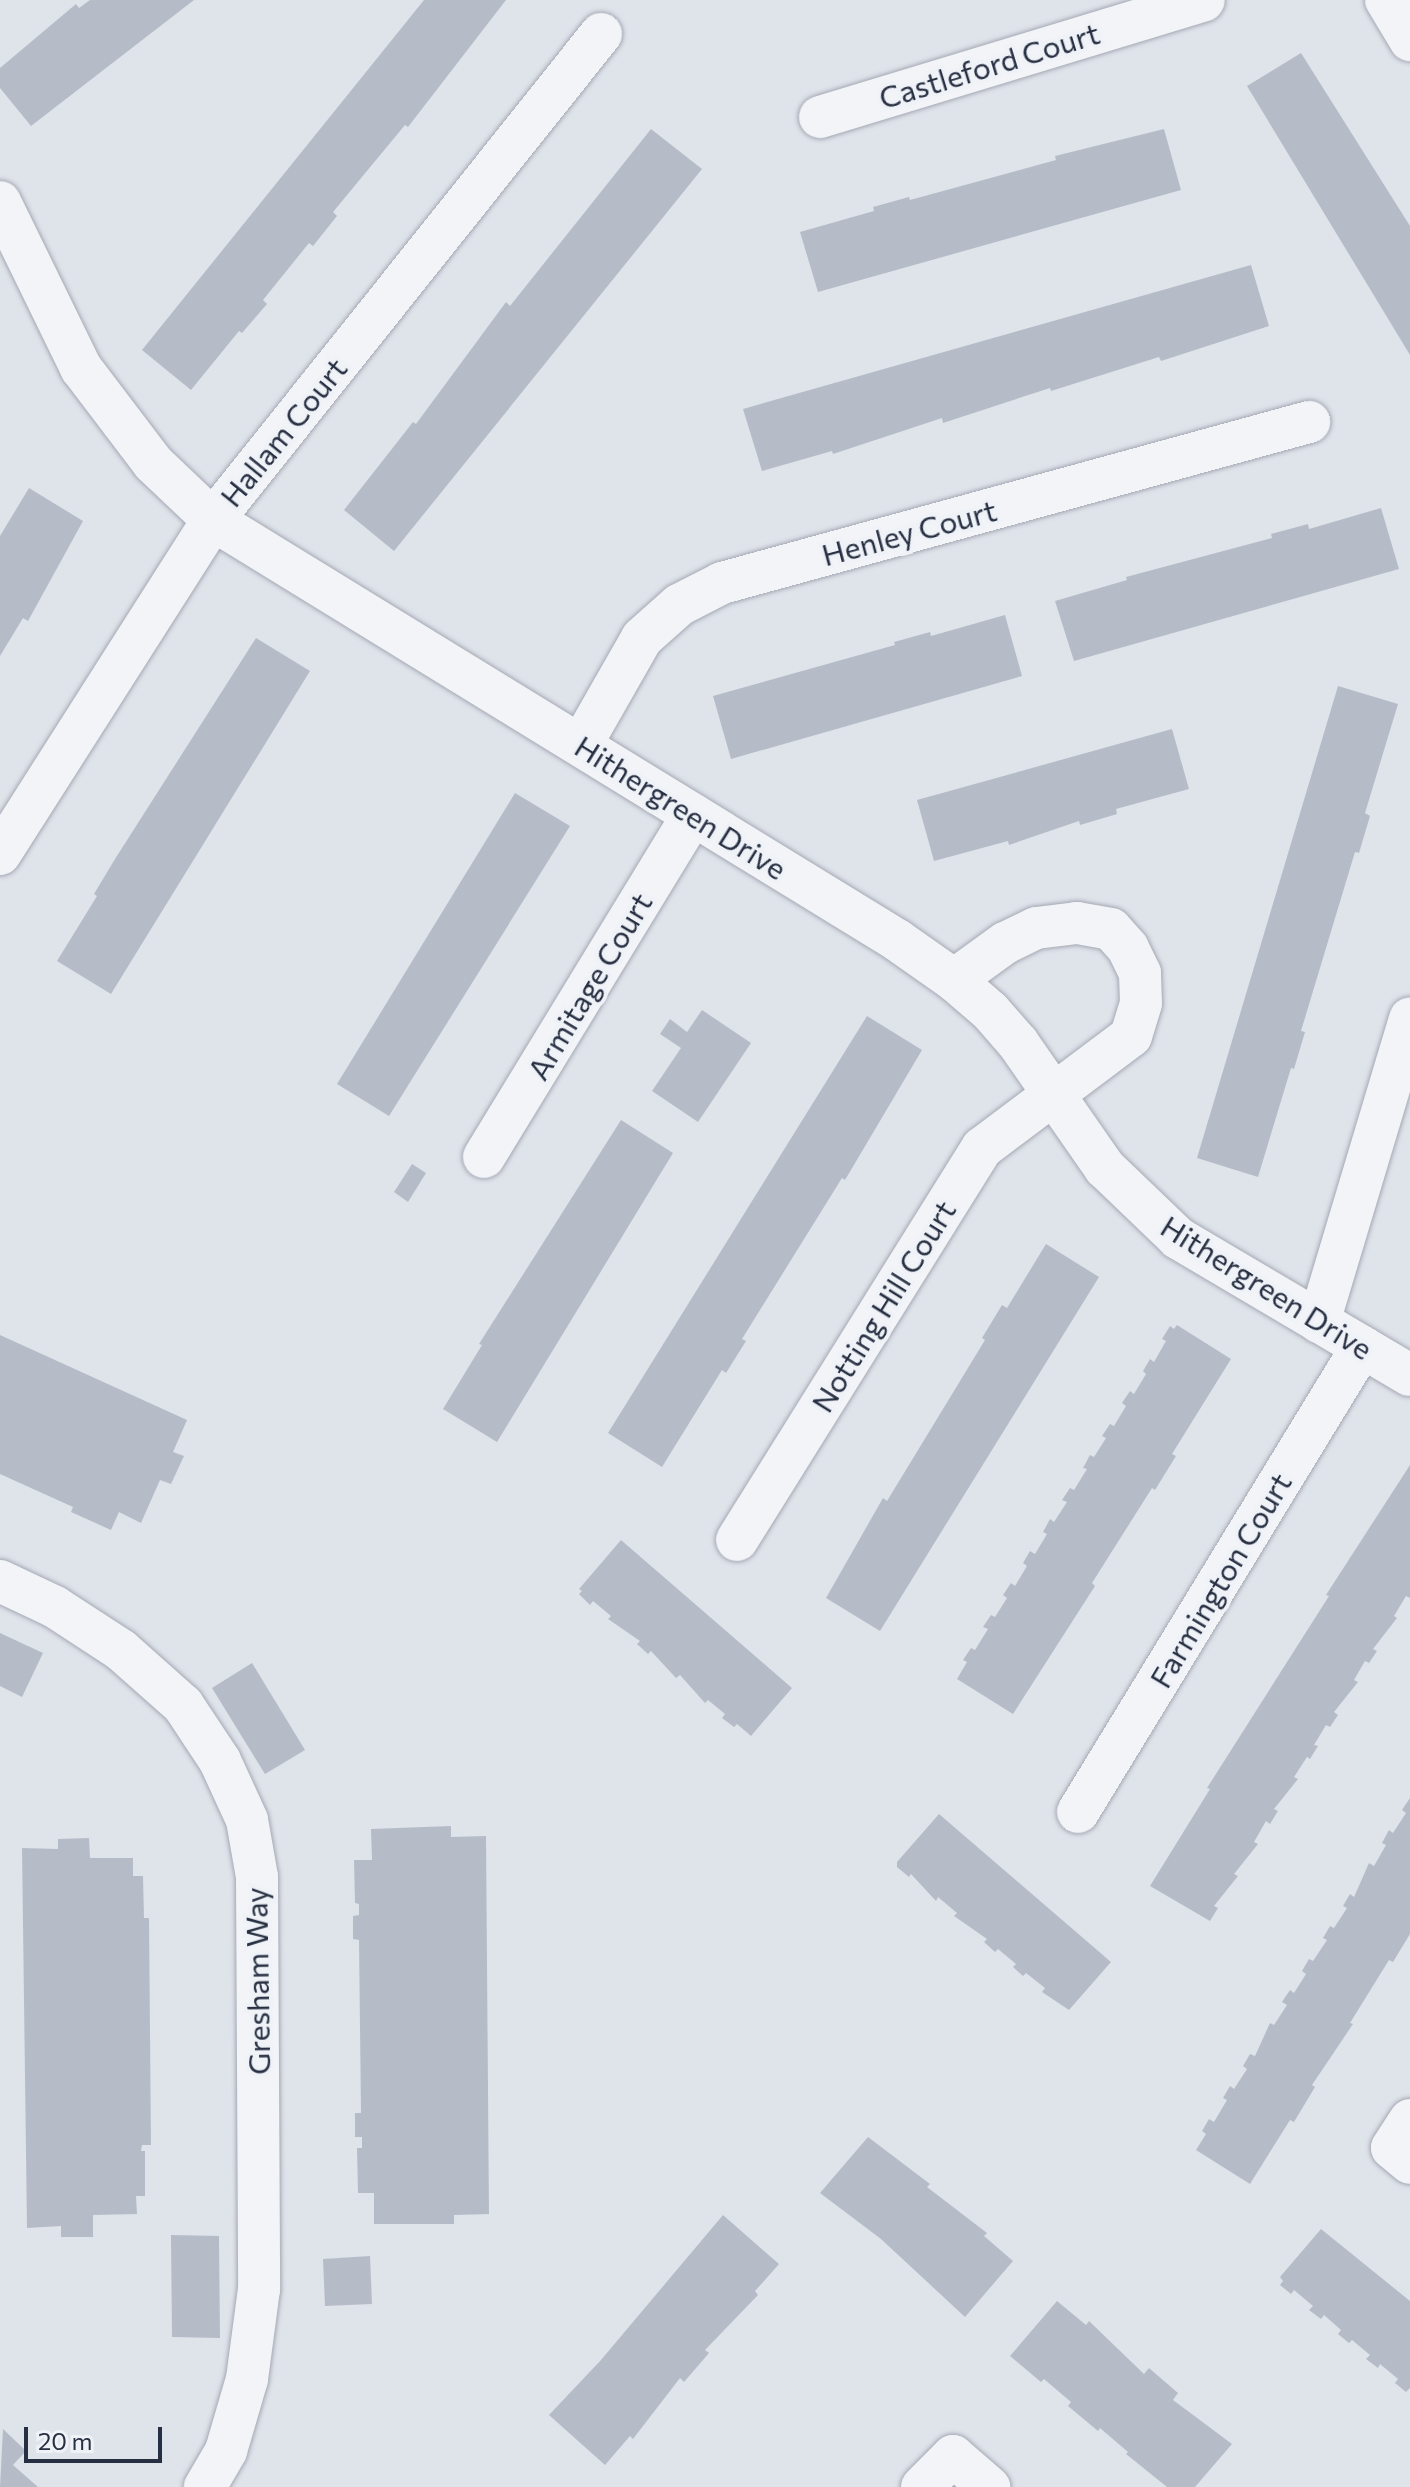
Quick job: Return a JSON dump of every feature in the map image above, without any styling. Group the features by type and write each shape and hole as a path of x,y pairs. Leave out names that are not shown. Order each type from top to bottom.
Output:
{"street":[{"name":"Castleford Court","path":"820,117 1204,0"},
{"path":"1386,0 1410,40"},
{"name":"Hallam Court","path":"0,854 213,520 601,34"},
{"name":"Hithergreen Drive","path":"0,202 81,368 153,463 213,520 897,940 954,980 990,1011 1018,1043 1105,1168 1178,1238 1410,1375"},
{"name":"Henley Court","path":"581,745 642,638 679,605 722,583 1309,422"},
{"name":"Armitage Court","path":"484,1157 693,815"},
{"name":"Notting Hill Court","path":"737,1540 982,1148 1131,1036 1141,1003 1140,973 1128,948 1111,929 1077,923 1036,928 1005,943 954,980"},
{"path":"1319,1322 1410,1018"},
{"name":"Farmington Court","path":"1078,1812 1362,1347"},
{"name":"Gresham Way","path":"0,1581 55,1607 121,1650 183,1705 220,1761 247,1820 257,1877 259,2289 247,2379 226,2451 205,2487"},
{"path":"1410,2120 1392,2148 1410,2163"},
{"path":"922,2487 953,2456 989,2487"}],"building":[{"path":"90,0 194,0 31,126 0,88 0,68 76,4 79,8"},
{"path":"424,0 506,0 408,127 405,125 333,212 337,216 313,246 309,243 263,300 267,304 242,333 239,331 191,390 142,350"},
{"path":"1301,53 1410,226 1410,355 1247,86"},
{"path":"651,129 702,169 394,551 344,510 413,422 416,424 506,302 510,306"},
{"path":"1164,129 1181,190 818,292 800,232 874,211 873,207 909,197 910,200 1056,160 1055,156"},
{"path":"1251,265 1269,326 1161,361 1159,357 943,423 942,418 833,454 832,451 762,471 743,409"},
{"path":"29,488 83,521 28,621 23,618 0,656 0,536"},
{"path":"1381,508 1399,569 1074,661 1055,601 1127,580 1126,577 1272,538 1271,534 1308,524 1309,529"},
{"path":"1005,615 1022,676 731,759 713,696 895,645 894,642 930,632 931,636"},
{"path":"256,638 310,671 111,994 57,961 97,896 94,894 115,859"},
{"path":"1338,686 1398,704 1365,813 1370,816 1359,853 1355,852 1301,1031 1305,1032 1294,1069 1291,1068 1258,1177 1197,1158"},
{"path":"1172,729 1189,789 1116,809 1117,814 1080,825 1079,821 1009,845 1008,841 934,861 917,800"},
{"path":"515,793 570,826 389,1116 337,1084"},
{"path":"702,1010 751,1043 698,1122 652,1091 681,1048 660,1034 670,1019 687,1032"},
{"path":"867,1016 922,1050 845,1180 842,1178 742,1339 746,1341 726,1373 722,1370 662,1467 608,1433"},
{"path":"621,1120 673,1153 497,1442 443,1409 482,1345 479,1344"},
{"path":"412,1164 426,1173 408,1202 394,1192"},
{"path":"1046,1244 1099,1277 880,1631 826,1598 883,1498 887,1501 985,1340 982,1338 1002,1305 1007,1308"},
{"path":"1177,1325 1231,1359 1172,1454 1176,1456 1155,1490 1152,1488 1092,1583 1095,1586 1013,1714 957,1679 967,1662 963,1660 971,1648 975,1650 988,1629 983,1627 991,1615 995,1617 1007,1598 1003,1595 1011,1583 1015,1586 1027,1566 1023,1563 1030,1551 1035,1554 1047,1534 1043,1532 1050,1519 1054,1522 1067,1502 1062,1500 1070,1488 1074,1490 1087,1469 1083,1468 1090,1455 1094,1457 1106,1438 1102,1436 1110,1424 1114,1426 1126,1406 1122,1403 1130,1391 1134,1394 1146,1374 1143,1371 1150,1359 1154,1362 1166,1341 1162,1339 1170,1326 1174,1329"},
{"path":"0,1335 187,1420 173,1452 184,1456 171,1484 160,1480 141,1523 119,1512 111,1530 71,1512 73,1507 0,1474"},
{"path":"1410,1465 1410,1598 1406,1596 1394,1616 1397,1618 1373,1649 1377,1651 1369,1663 1365,1661 1354,1680 1358,1682 1334,1712 1338,1715 1330,1727 1326,1725 1310,1759 1307,1757 1294,1777 1298,1779 1274,1809 1278,1811 1270,1824 1266,1821 1254,1842 1258,1844 1214,1906 1218,1908 1210,1921 1150,1886 1210,1789 1207,1788 1329,1596 1326,1595"},
{"path":"621,1540 792,1688 751,1736 737,1724 734,1727 722,1718 725,1714 708,1700 705,1703 680,1675 676,1678 651,1651 648,1654 637,1644 640,1641 608,1619 611,1616 593,1601 590,1605 579,1594 582,1591 579,1589"},
{"path":"0,1633 43,1653 22,1697 0,1686"},
{"path":"252,1663 305,1750 265,1774 212,1688"},
{"path":"1410,1798 1410,1934 1393,1962 1389,1960 1350,2023 1353,2024 1312,2085 1315,2087 1294,2122 1290,2120 1250,2184 1196,2150 1206,2134 1202,2131 1209,2119 1214,2122 1227,2100 1223,2098 1230,2086 1234,2089 1247,2069 1243,2066 1250,2054 1255,2056 1270,2023 1274,2025 1287,2005 1282,2002 1290,1990 1294,1993 1306,1974 1302,1971 1327,1940 1323,1938 1330,1926 1334,1928 1347,1908 1343,1906 1350,1894 1354,1897 1369,1863 1374,1866 1386,1845 1382,1843 1389,1830 1393,1833 1406,1813 1402,1810"},
{"path":"939,1814 1111,1962 1069,2010 1042,1992 1045,1988 1026,1973 1023,1976 1013,1967 1016,1964 998,1949 995,1952 984,1942 987,1939 954,1916 957,1913 938,1897 936,1901 911,1874 909,1877 897,1867 897,1862"},
{"path":"451,1826 451,1837 486,1836 489,2214 454,2215 454,2224 374,2224 374,2193 358,2193 357,2148 362,2148 362,2137 355,2137 355,2113 361,2113 359,1940 353,1939 353,1916 359,1915 359,1904 355,1903 354,1860 372,1860 371,1829"},
{"path":"89,1838 90,1858 133,1858 133,1876 143,1876 144,1918 149,1918 151,2145 142,2145 141,2151 145,2151 145,2196 136,2196 137,2214 93,2215 93,2237 61,2237 61,2226 27,2228 22,1848 58,1849 58,1839"},
{"path":"868,2137 930,2184 927,2187 987,2233 984,2236 1013,2261 965,2317 881,2239 820,2193"},
{"path":"723,2215 779,2264 755,2291 758,2295 705,2350 709,2353 684,2382 680,2378 633,2439 630,2436 605,2465 549,2415 601,2360"},
{"path":"1321,2229 1410,2301 1410,2388 1406,2392 1395,2383 1398,2379 1380,2364 1378,2368 1366,2359 1370,2355 1352,2340 1349,2343 1338,2334 1341,2330 1324,2315 1321,2319 1309,2310 1313,2306 1294,2290 1291,2294 1280,2285 1283,2281 1280,2277"},
{"path":"171,2235 219,2236 220,2338 172,2337"},
{"path":"370,2256 372,2304 325,2306 323,2259"},
{"path":"1057,2301 1086,2325 1089,2321 1144,2374 1149,2368 1178,2393 1173,2400 1232,2444 1195,2487 1167,2487 1100,2428 1098,2431 1068,2406 1071,2402 1044,2379 1041,2382 1010,2356"},
{"path":"3,2429 26,2451 13,2465 38,2487 0,2487"}]}
